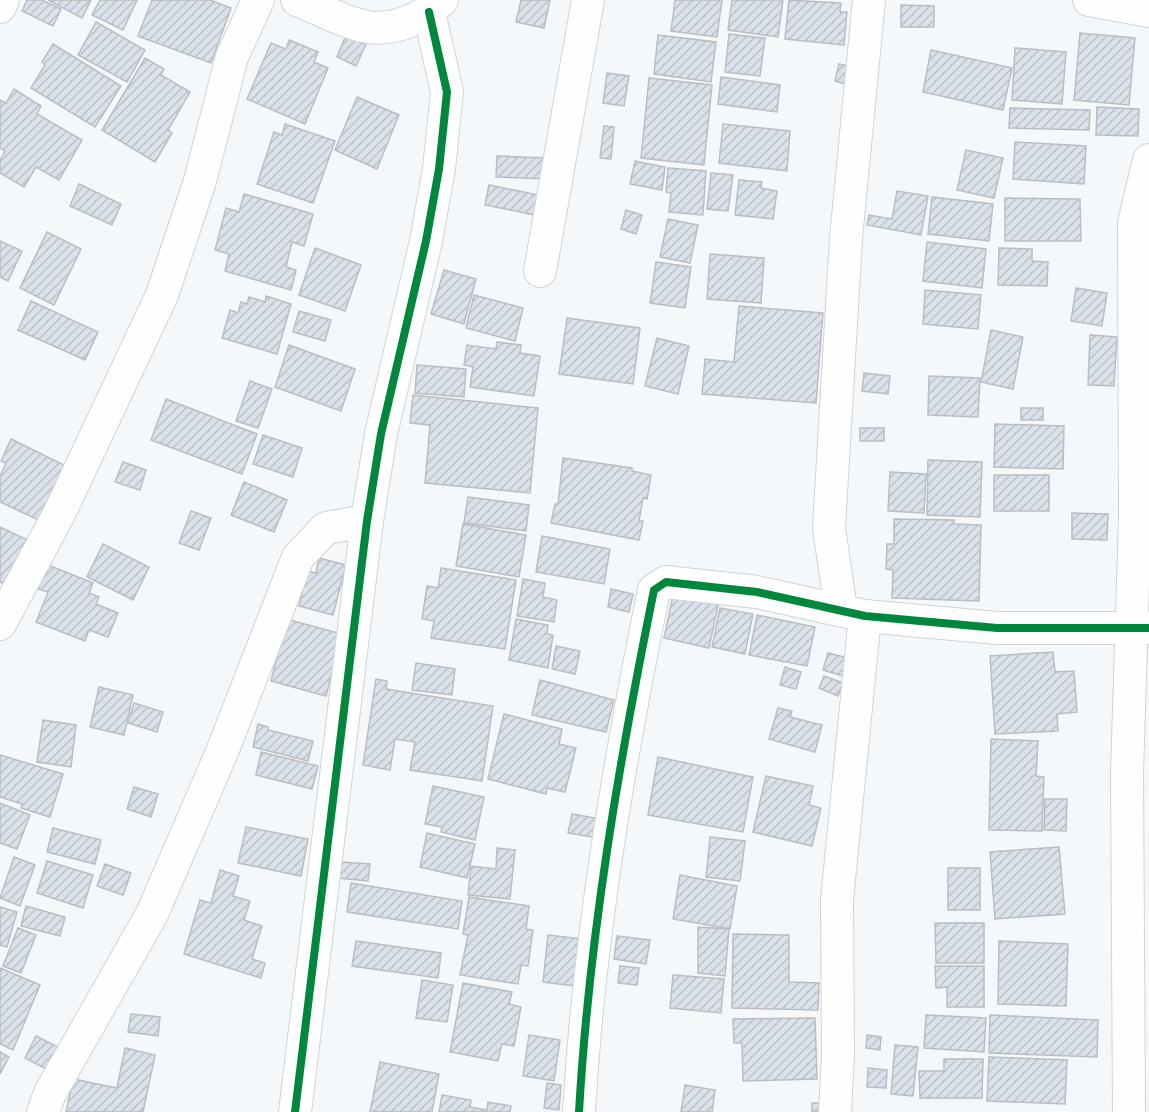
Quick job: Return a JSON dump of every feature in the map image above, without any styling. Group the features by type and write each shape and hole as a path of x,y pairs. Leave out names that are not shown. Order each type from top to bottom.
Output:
{"street":[{"path":"0,7 3,0"},
{"path":"0,624 59,514 162,295 200,181 232,57 258,0"},
{"path":"295,1112 367,521 381,434 426,241 439,169 447,92 435,6 408,23 369,27 297,0"},
{"path":"540,271 588,0"},
{"path":"835,1112 837,900 853,613 829,528 846,238 869,0"},
{"path":"1089,0 1149,11"},
{"path":"1129,1112 1127,773 1141,627 1134,223 1149,160"},
{"path":"43,1112 50,1093 152,914 222,752 298,557 326,528 367,521"},
{"path":"579,1112 594,940 631,700 654,590 666,582 757,591 853,613 997,628 1141,627"}],"building":[{"path":"27,0 42,0 61,9 53,26 22,11"},
{"path":"48,0 91,0 82,18"},
{"path":"100,0 137,0 123,30 92,15"},
{"path":"152,0 210,0 231,8 211,63 138,36"},
{"path":"521,0 550,0 544,28 516,22"},
{"path":"675,0 722,0 717,37 671,31"},
{"path":"732,0 783,0 778,37 728,30"},
{"path":"789,0 841,3 840,12 847,12 844,45 785,39"},
{"path":"901,5 934,6 934,27 901,27"},
{"path":"96,22 145,50 127,82 78,55"},
{"path":"1080,33 1135,38 1129,105 1074,100"},
{"path":"729,34 765,38 760,76 725,72"},
{"path":"346,35 366,44 356,66 337,57"},
{"path":"658,35 716,42 711,82 654,74"},
{"path":"289,40 318,52 314,62 328,68 305,124 247,99 271,43 286,49"},
{"path":"53,44 121,86 95,127 31,88 45,65 42,62"},
{"path":"1015,48 1066,52 1062,104 1012,100"},
{"path":"931,50 1012,68 1003,110 923,92"},
{"path":"145,58 164,69 161,75 190,92 168,130 172,133 155,162 102,130"},
{"path":"839,64 854,67 850,85 835,81"},
{"path":"607,73 629,76 624,106 603,103"},
{"path":"721,77 780,85 777,112 718,104"},
{"path":"649,78 712,85 704,165 641,158"},
{"path":"14,89 41,106 37,114 82,140 59,180 36,167 24,187 0,173 0,160 5,151 0,148 0,100 6,103"},
{"path":"357,97 399,115 377,169 335,150"},
{"path":"1097,107 1139,109 1138,136 1096,135"},
{"path":"1010,108 1090,110 1089,130 1009,128"},
{"path":"285,124 335,141 313,203 257,184 274,132 282,135"},
{"path":"723,124 790,131 787,171 719,163"},
{"path":"604,126 614,127 611,159 600,158"},
{"path":"1015,142 1086,146 1084,184 1013,179"},
{"path":"966,150 1003,158 994,198 957,190"},
{"path":"497,156 548,158 547,179 496,177"},
{"path":"635,161 665,167 662,190 630,184"},
{"path":"668,168 706,171 703,215 669,212 671,193 666,192"},
{"path":"711,173 733,175 728,211 707,209"},
{"path":"739,180 762,182 761,188 777,191 773,219 735,215"},
{"path":"79,184 121,204 112,225 70,206"},
{"path":"489,185 543,196 540,216 485,205"},
{"path":"897,191 928,196 921,235 867,225 869,215 892,219"},
{"path":"244,194 313,214 304,246 292,242 286,267 296,270 291,290 225,271 229,254 215,250 226,208 239,212"},
{"path":"932,197 993,204 989,241 928,234"},
{"path":"1005,198 1080,199 1081,241 1005,241"},
{"path":"626,210 642,215 636,234 621,229"},
{"path":"668,219 698,225 690,263 660,257"},
{"path":"47,232 81,249 54,305 20,288"},
{"path":"0,241 22,251 8,281 0,277"},
{"path":"927,242 986,249 982,288 923,281"},
{"path":"315,248 361,265 345,311 299,295"},
{"path":"999,248 1032,249 1032,261 1048,262 1047,286 998,285"},
{"path":"710,254 764,258 761,303 707,299"},
{"path":"656,262 691,267 685,308 650,303"},
{"path":"444,270 476,279 464,324 431,314"},
{"path":"1076,288 1107,293 1102,326 1071,321"},
{"path":"925,290 981,295 978,329 923,324"},
{"path":"474,295 523,308 515,341 466,328"},
{"path":"266,296 291,304 277,354 222,338 230,310 238,313 241,302 247,304 249,297 265,302"},
{"path":"31,301 98,332 85,360 18,330"},
{"path":"739,306 823,313 816,403 702,394 705,359 734,362"},
{"path":"299,311 331,320 325,341 293,332"},
{"path":"567,318 640,328 633,384 559,374"},
{"path":"991,330 1023,337 1013,389 981,382"},
{"path":"1090,335 1117,337 1114,386 1088,385"},
{"path":"657,338 689,346 678,394 645,386"},
{"path":"497,342 521,345 520,353 540,356 534,396 470,387 473,367 464,365 467,345 496,349"},
{"path":"289,345 355,369 341,411 275,387"},
{"path":"417,365 466,369 464,397 415,393"},
{"path":"864,373 890,376 888,394 862,391"},
{"path":"929,376 980,378 978,417 928,415"},
{"path":"250,381 272,389 258,428 236,421"},
{"path":"413,395 538,408 530,493 425,483 430,425 410,423"},
{"path":"166,399 257,434 242,474 151,440"},
{"path":"1021,408 1043,408 1043,420 1021,420"},
{"path":"995,424 1064,426 1063,469 994,467"},
{"path":"860,428 884,428 884,441 860,441"},
{"path":"263,435 302,448 293,477 253,464"},
{"path":"11,439 72,469 45,523 0,502 0,476 6,463 1,461"},
{"path":"563,458 632,468 632,471 651,475 647,499 643,498 639,521 643,521 639,540 551,523 555,504 558,504"},
{"path":"928,460 982,462 980,517 927,515"},
{"path":"123,462 146,470 140,490 115,482"},
{"path":"890,472 926,474 924,513 888,511"},
{"path":"994,475 1049,475 1049,511 994,511"},
{"path":"244,482 287,500 274,532 231,515"},
{"path":"468,497 529,505 526,531 464,523"},
{"path":"191,511 211,518 199,550 179,543"},
{"path":"1072,513 1108,514 1107,540 1072,539"},
{"path":"894,519 954,520 954,524 981,525 979,601 892,598 893,570 886,569 887,544 894,544"},
{"path":"463,524 526,535 519,577 456,566"},
{"path":"0,527 32,542 11,587 0,582"},
{"path":"542,536 610,549 604,584 536,572"},
{"path":"103,544 149,567 133,600 87,577"},
{"path":"319,558 346,565 333,615 299,606 307,571 316,573"},
{"path":"48,565 93,583 89,593 99,597 96,604 118,613 108,637 89,630 85,641 36,622 48,592 38,589"},
{"path":"441,568 516,580 505,649 431,638 434,621 422,619 427,586 438,588"},
{"path":"523,579 545,583 543,597 557,600 554,622 517,616"},
{"path":"611,589 633,594 629,612 608,607"},
{"path":"674,591 719,601 709,648 664,638"},
{"path":"720,608 753,614 745,654 712,647"},
{"path":"757,615 815,627 807,666 749,655"},
{"path":"286,619 342,634 326,696 271,681"},
{"path":"516,619 548,625 547,634 553,635 548,668 509,660"},
{"path":"556,646 580,651 575,674 552,669"},
{"path":"1053,652 1055,672 1074,671 1077,712 1057,714 1058,731 995,734 990,656"},
{"path":"828,653 848,658 843,676 823,670"},
{"path":"416,663 455,669 452,695 412,690"},
{"path":"785,667 801,672 796,689 780,685"},
{"path":"824,676 843,683 838,696 819,688"},
{"path":"376,679 387,681 386,689 493,706 482,781 410,770 415,742 395,739 390,770 363,765"},
{"path":"540,680 614,700 606,732 532,715"},
{"path":"99,687 133,695 124,735 90,727"},
{"path":"134,703 163,712 157,732 128,723"},
{"path":"778,708 792,711 790,717 822,725 815,752 769,739"},
{"path":"504,714 562,729 559,744 576,748 565,792 547,788 546,794 488,779"},
{"path":"43,720 76,725 71,767 37,762"},
{"path":"258,724 268,727 268,730 313,741 308,761 253,747"},
{"path":"991,739 1038,741 1036,776 1044,777 1042,831 989,830"},
{"path":"261,752 318,766 312,789 256,775"},
{"path":"0,755 63,774 50,817 21,808 22,804 0,797"},
{"path":"658,757 753,777 743,832 648,815"},
{"path":"766,776 813,786 809,805 821,808 812,846 753,832"},
{"path":"433,786 484,797 475,840 441,832 442,827 425,824"},
{"path":"134,787 158,794 151,817 127,809"},
{"path":"1045,799 1067,799 1066,831 1044,830"},
{"path":"0,803 30,815 17,849 0,843"},
{"path":"572,814 601,819 597,838 568,833"},
{"path":"246,827 308,839 301,876 238,863"},
{"path":"53,828 101,840 95,864 47,852"},
{"path":"427,833 475,844 467,878 420,867"},
{"path":"710,837 745,841 740,881 706,877"},
{"path":"1059,847 1065,914 995,919 990,852"},
{"path":"497,848 515,850 510,899 468,895 471,866 496,869"},
{"path":"14,857 35,865 20,906 0,898"},
{"path":"47,861 93,875 83,908 37,893"},
{"path":"340,862 370,864 368,881 338,878"},
{"path":"105,864 131,873 123,895 97,886"},
{"path":"948,868 980,868 980,910 948,910"},
{"path":"220,870 239,876 233,896 250,901 244,920 262,926 252,959 265,963 261,978 184,954 200,900 211,903"},
{"path":"680,875 737,886 730,929 673,919"},
{"path":"351,883 462,901 458,929 347,912"},
{"path":"469,897 529,906 526,929 533,930 528,966 521,965 518,984 460,975 468,935 463,934"},
{"path":"26,906 65,917 60,936 21,926"},
{"path":"0,907 17,912 7,947 0,945"},
{"path":"935,923 984,923 984,963 936,963"},
{"path":"698,927 729,929 725,976 698,973"},
{"path":"18,928 36,935 21,973 3,966"},
{"path":"733,934 789,935 789,982 819,983 818,1010 732,1008"},
{"path":"548,935 581,939 575,986 543,982"},
{"path":"617,936 650,940 646,964 614,959"},
{"path":"356,941 441,953 438,978 352,966"},
{"path":"999,941 1068,944 1066,1006 998,1004"},
{"path":"620,966 639,968 637,985 618,983"},
{"path":"935,966 984,966 984,1007 947,1007 947,987 936,988"},
{"path":"0,968 40,985 13,1050 0,1044"},
{"path":"673,975 724,979 721,1013 670,1008"},
{"path":"422,980 453,985 447,1022 416,1018"},
{"path":"463,983 512,992 509,1004 521,1007 514,1046 502,1044 498,1061 450,1052"},
{"path":"131,1014 160,1017 158,1036 128,1032"},
{"path":"926,1015 986,1018 984,1052 924,1048"},
{"path":"990,1015 1098,1020 1097,1057 989,1053"},
{"path":"815,1018 817,1079 743,1081 742,1043 734,1043 733,1019"},
{"path":"529,1035 560,1040 554,1081 523,1076"},
{"path":"867,1035 881,1037 880,1050 866,1048"},
{"path":"36,1036 58,1047 48,1070 25,1058"},
{"path":"895,1045 918,1047 913,1096 891,1094"},
{"path":"125,1048 155,1055 143,1112 66,1112 73,1079 117,1088"},
{"path":"0,1052 9,1057 0,1074"},
{"path":"989,1057 1067,1060 1065,1104 987,1101"},
{"path":"944,1059 983,1059 982,1098 920,1098 919,1071 944,1071"},
{"path":"380,1062 439,1074 432,1112 370,1112"},
{"path":"868,1068 887,1070 886,1088 867,1087"},
{"path":"547,1083 561,1085 559,1110 544,1108"},
{"path":"685,1085 715,1090 712,1112 681,1112"},
{"path":"442,1095 471,1100 470,1107 487,1110 488,1102 511,1106 510,1112 439,1112"},
{"path":"812,1103 823,1103 823,1112 812,1112"}],"cycle path":[{"path":"295,1112 367,521 381,434 426,241 439,169 447,92 429,12"},
{"path":"579,1112 590,981 607,850 654,590 666,582 757,592 865,616 997,628 1149,628"}]}
